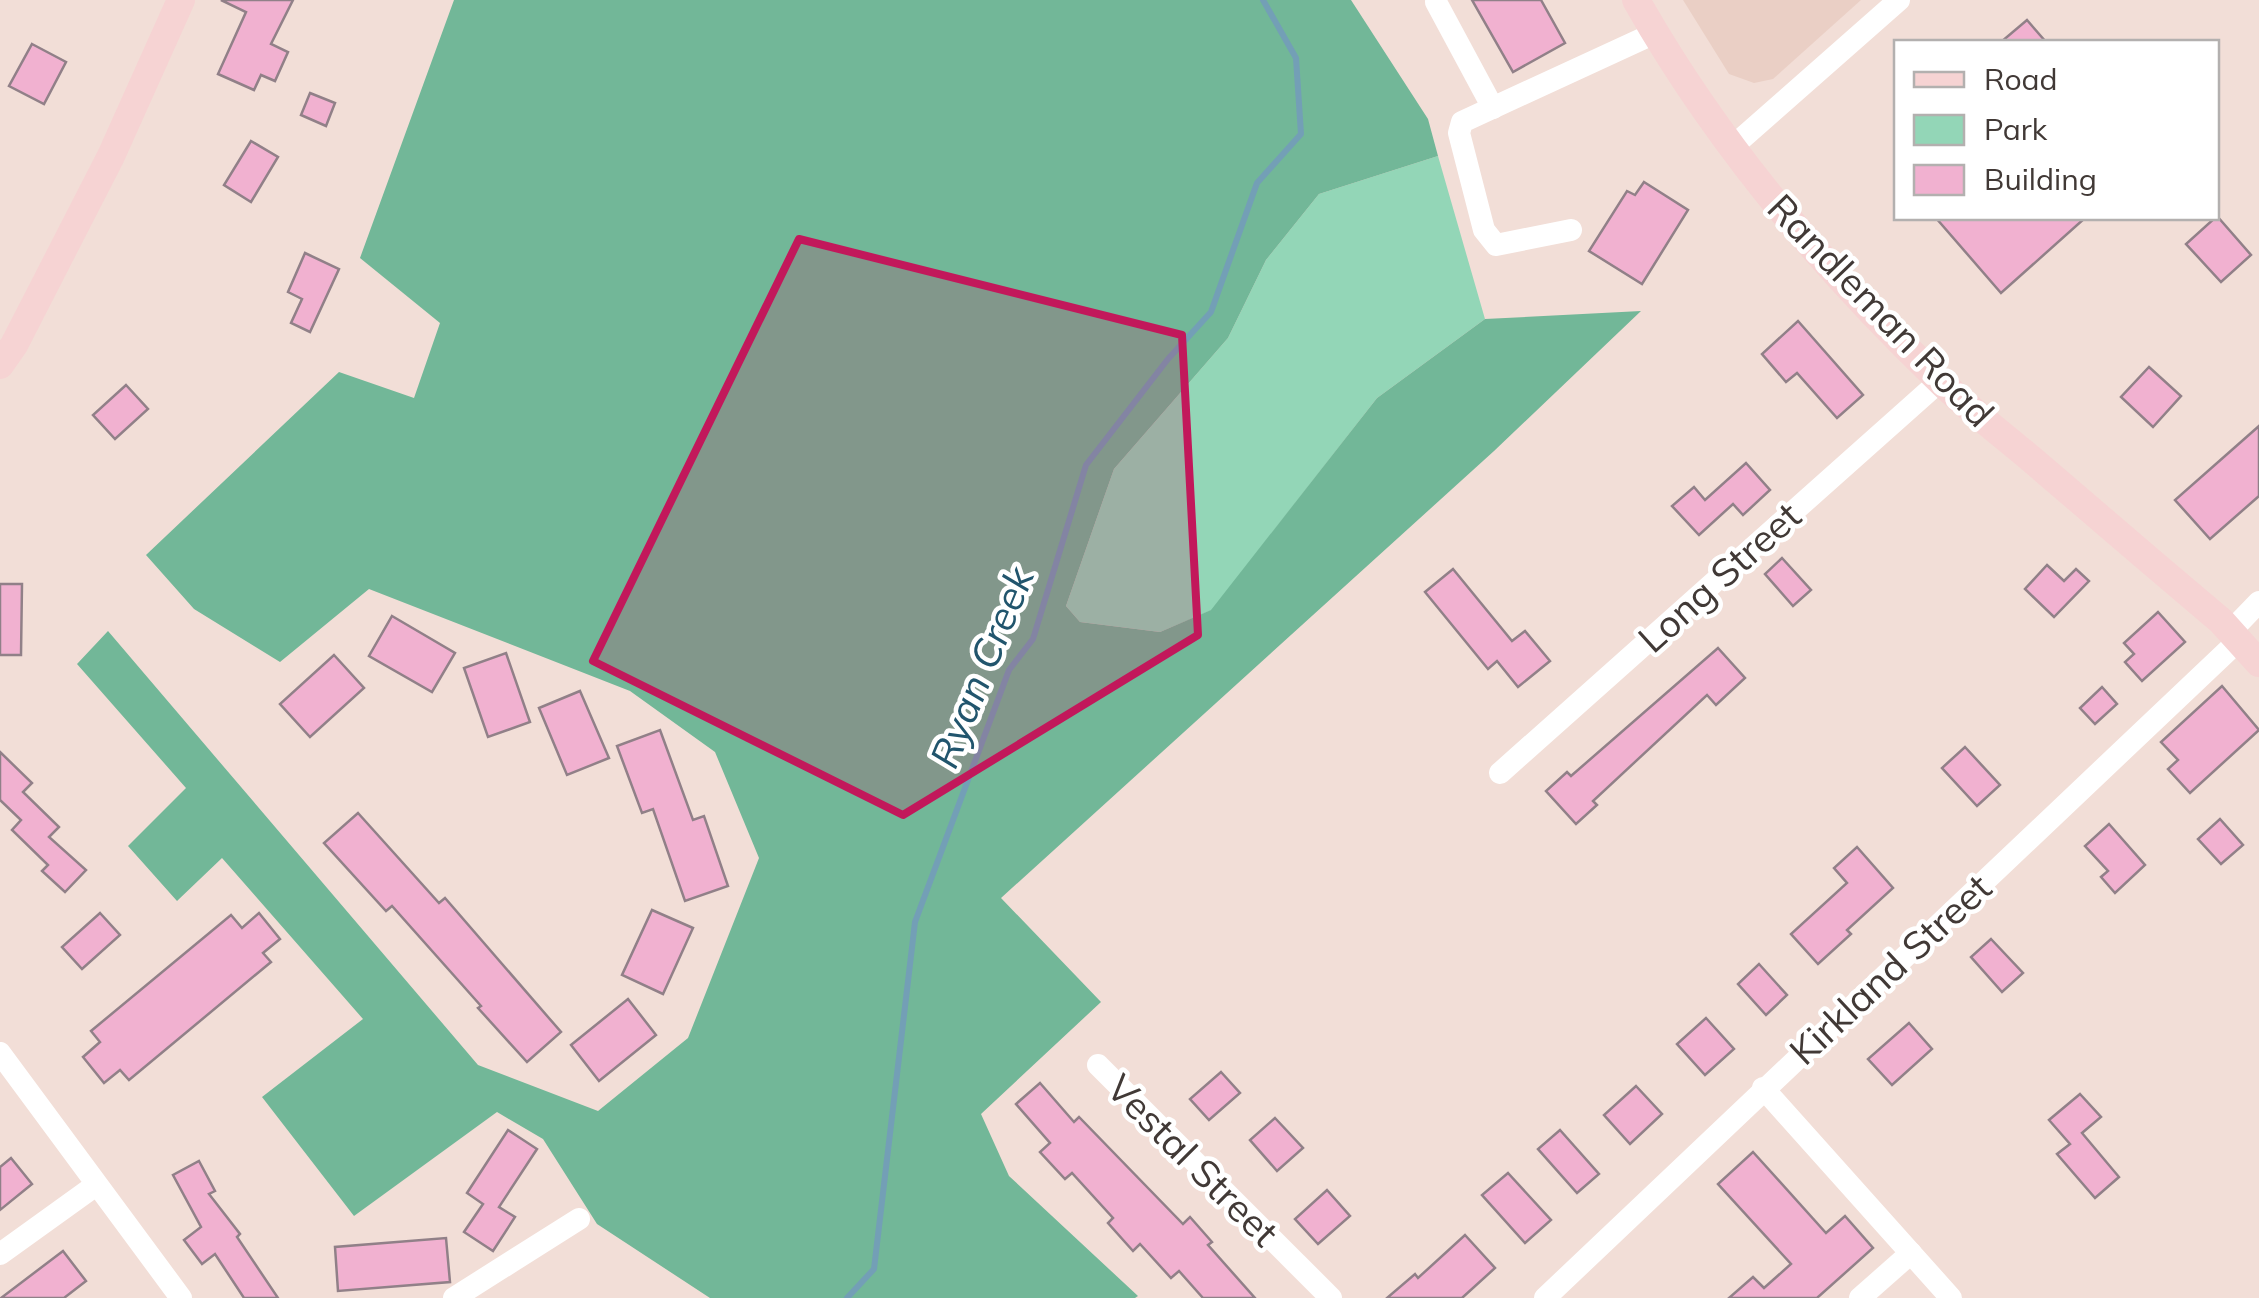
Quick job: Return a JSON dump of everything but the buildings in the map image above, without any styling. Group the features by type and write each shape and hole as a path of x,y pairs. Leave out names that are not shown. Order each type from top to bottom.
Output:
{"main road":[{"path":"0,365 111,156 181,0"},
{"name":"Randleman Road","path":"1636,0 1675,70 1777,207 1940,382 2234,636 2259,663"}],"street":[{"path":"1731,148 1899,0"},
{"path":"1436,2 1493,108"},
{"path":"1571,230 1496,245 1484,230 1458,133 1462,122 1654,34"},
{"name":"Long Street","path":"1500,774 1940,382"},
{"name":"Kirkland Street","path":"1544,1298 2234,636 2259,602"},
{"path":"0,1053 180,1298"},
{"name":"Vestal Street","path":"1098,1065 1331,1298"},
{"path":"1763,1088 1951,1298"},
{"path":"0,1254 96,1185"},
{"path":"454,1298 579,1220"},
{"path":"1860,1298 1910,1253"}],"highlighted area":[{"path":"799,239 1182,335 1198,635 903,815 593,661"}],"shaded area":[{"path":"1683,0 1861,0 1773,79 1754,83 1729,74"}],"green space":[{"path":"454,0 1351,0 1428,119 1438,156 1319,194 1266,260 1228,338 1114,469 1066,606 1080,622 1160,632 1211,610 1377,398 1485,319 1641,311 1494,451 1001,898 1101,1002 981,1114 1009,1176 1138,1296 1135,1298 710,1298 597,1224 543,1139 497,1112 354,1216 262,1097 363,1019 222,858 177,901 128,846 186,788 77,664 108,631 478,1065 598,1111 688,1038 759,858 715,752 630,691 369,589 280,662 194,609 146,555 339,372 414,398 440,323 360,258"},
{"path":"1438,156 1485,319 1377,398 1212,610 1160,632 1080,622 1066,606 1114,469 1228,338 1266,260 1319,194"}],"waterway":[{"name":"Ryan Creek","path":"847,1298 874,1269 915,922 1009,670 1033,639 1086,465 1168,359 1211,312 1257,183 1301,134 1296,58 1263,0"}]}
